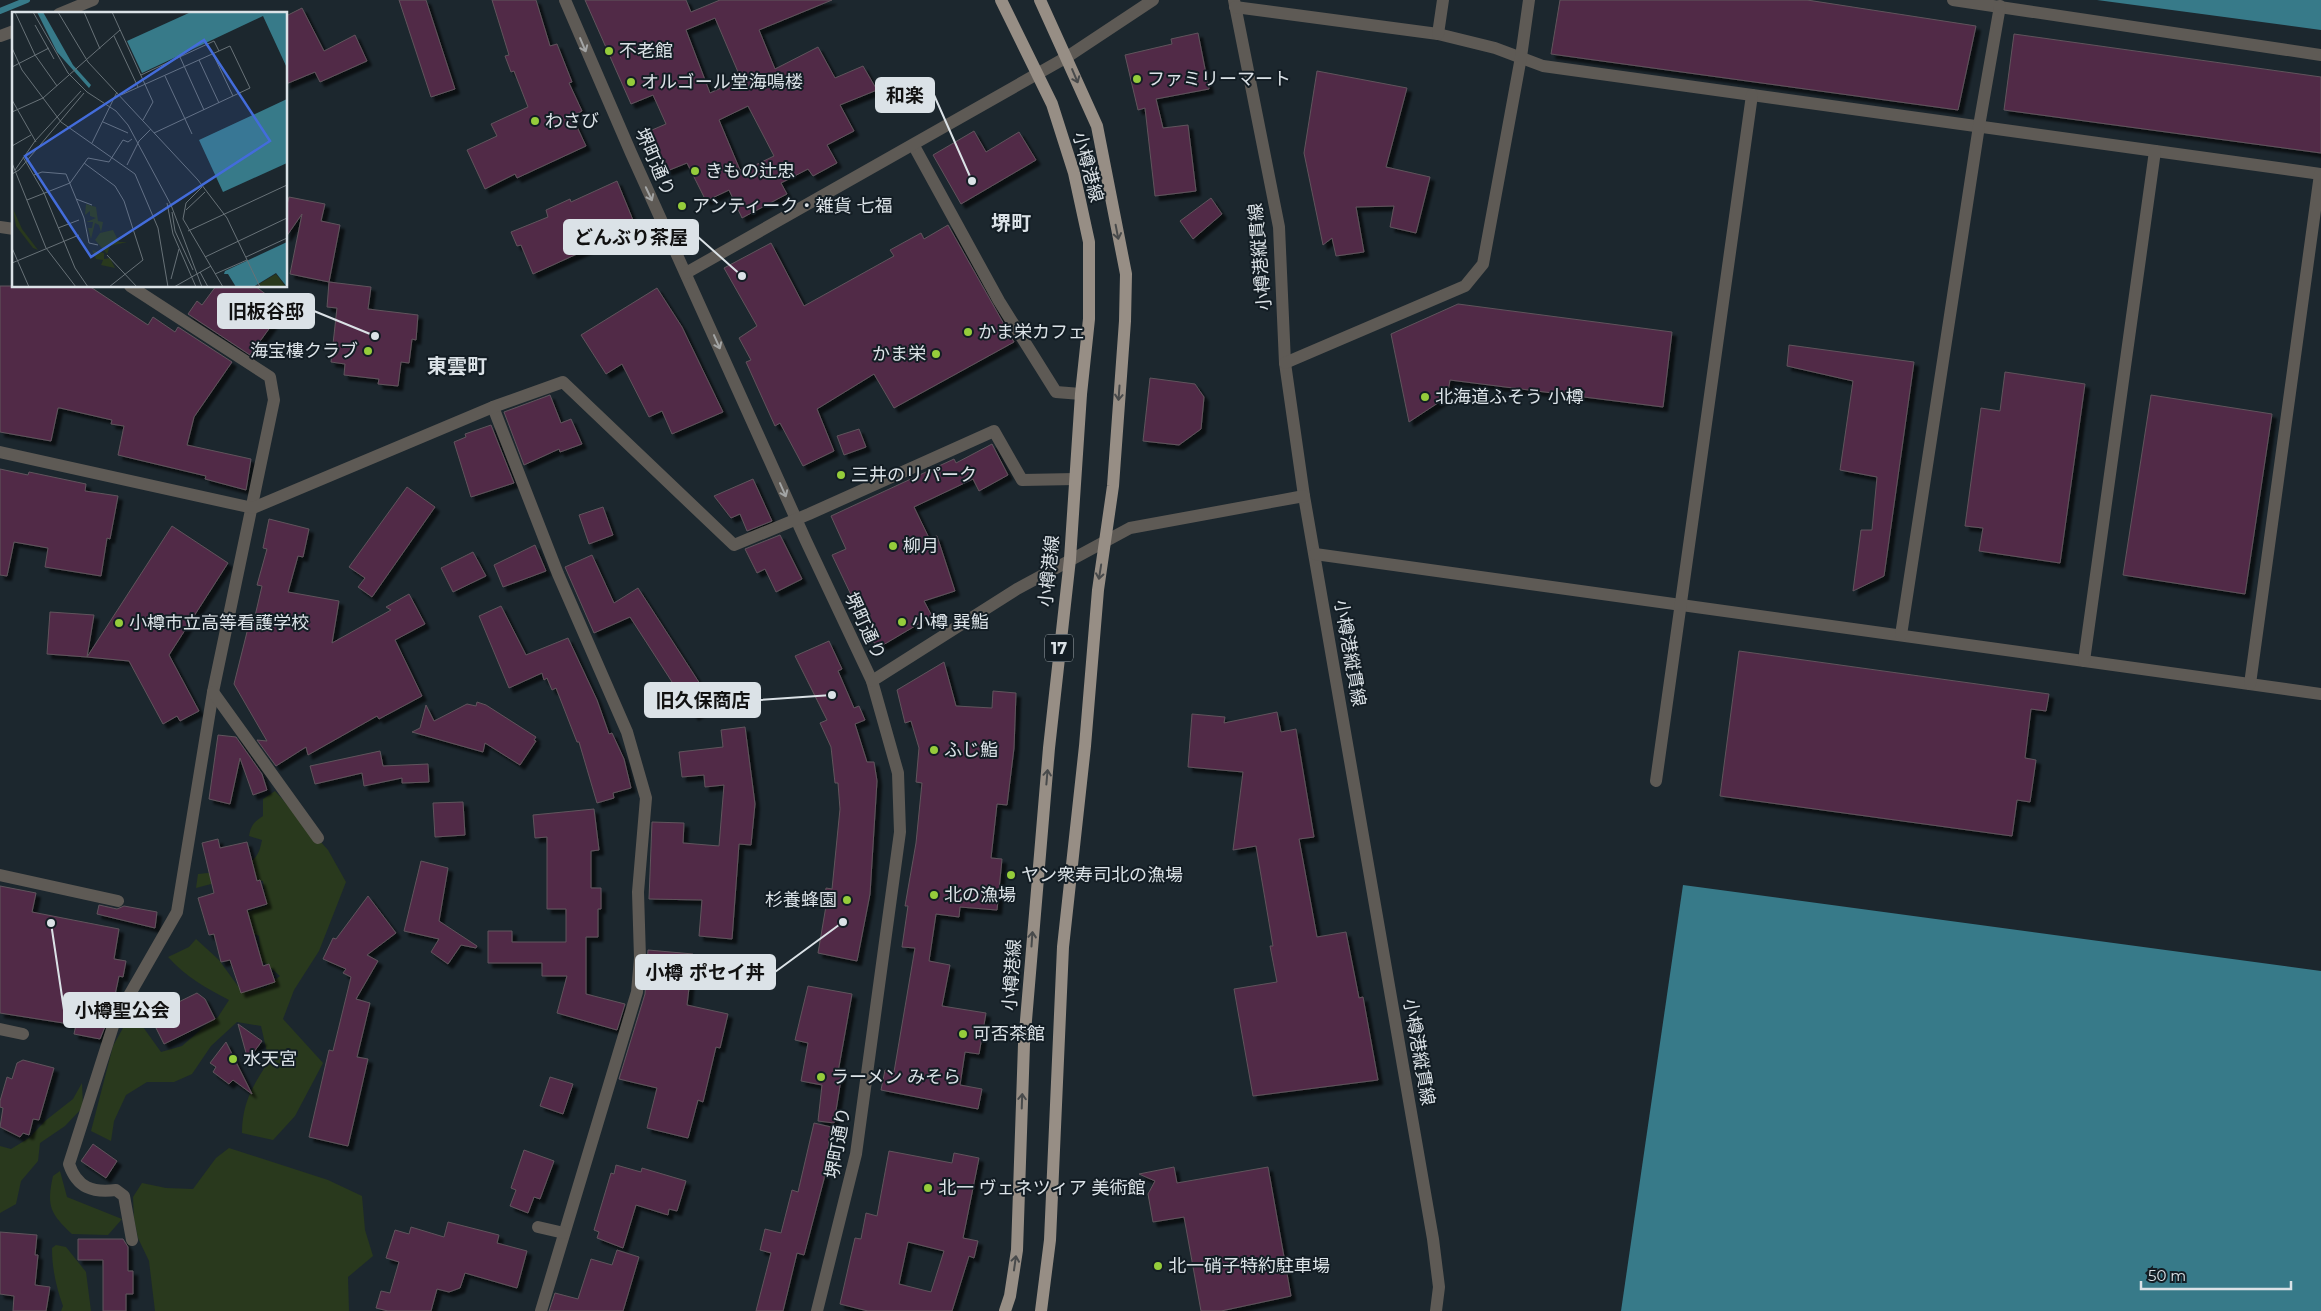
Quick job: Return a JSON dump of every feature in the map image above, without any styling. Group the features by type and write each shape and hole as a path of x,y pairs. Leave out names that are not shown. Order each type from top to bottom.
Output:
{"main road":[{"name":"小樽港線","path":"1001,0 1052,104 1074,173 1089,242 1089,319 1081,394 1070,559 1034,905 1024,1044 1017,1250 1010,1296 1005,1311"},
{"name":"小樽港線","path":"1040,0 1097,126 1126,274 1125,321 1112,486 1098,590 1085,746 1063,947 1050,1240 1041,1311"}],"street":[{"path":"64,12 93,0"},
{"name":"堺町通り","path":"565,0 600,84 796,519 872,681 898,773 900,832 856,1154 817,1311"},
{"path":"686,273 914,146 1038,74 1153,0"},
{"path":"1438,34 1442,0"},
{"path":"1285,364 1465,286 1483,264 1521,57 1529,0"},
{"path":"1953,0 2321,55"},
{"path":"1234,4 1438,34 1495,48 1543,66 2321,174 2250,684"},
{"name":"小樽港縦貫線","path":"1234,4 1279,227 1285,364 1304,496 1433,1239 1439,1287 1436,1311"},
{"path":"1901,635 1979,126 2000,6"},
{"path":"0,36 12,32"},
{"path":"1656,780 1752,95"},
{"path":"914,146 998,301 1056,392 1081,394"},
{"path":"2084,661 2155,151"},
{"path":"132,1240 124,1196 116,1190 99,1192 83,1185 73,1177 69,1164 115,1020 177,912 213,692 253,508 274,400 270,377 133,288"},
{"path":"0,452 253,508 493,407 563,382 734,545 994,431 1022,480 1075,479"},
{"path":"493,407 558,574 627,732 646,798 638,892 640,958 637,992 541,1311"},
{"path":"872,681 1017,589 1130,528 1304,496"},
{"path":"1315,554 2321,694"},
{"path":"213,692 318,838"},
{"path":"0,875 118,901"},
{"path":"0,1029 23,1034"},
{"path":"538,1226 564,1233"}],"green space":[{"path":"275,791 328,850 346,882 319,951 294,990 283,1019 323,1063 295,1116 273,1140 242,1133 246,1103 269,1061 261,1026 237,1022 211,1046 192,1074 174,1082 147,1082 126,1095 114,1121 111,1141 91,1131 113,1046 123,1028 143,1027 161,1052 182,1046 218,1017 229,1000 189,976 168,957 189,947 196,939 219,960 240,989 265,988 280,976 265,963 254,961 260,949 259,936 245,930 244,913 267,906 263,881 241,876 196,888 198,874 238,868 257,855 262,840 249,836 250,832 253,824 263,816 263,799"},
{"path":"82,1083 83,1107 65,1126 40,1143 38,1161 21,1181 16,1204 0,1213 0,1146 11,1149 29,1138 45,1121 73,1099"},
{"path":"229,1148 328,1180 362,1196 365,1230 373,1256 348,1277 349,1311 155,1311 149,1261 138,1238 134,1219 133,1197 142,1183 166,1188 193,1189 216,1158"},
{"path":"60,1171 67,1197 122,1219 108,1235 72,1234 59,1221 52,1209 50,1195 53,1176"},
{"path":"56,1245 66,1247 86,1272 91,1311 61,1311 63,1306 56,1285 53,1263 52,1248"}],"water":[{"path":"2097,0 2321,0 2321,30"},
{"path":"1683,885 2321,971 2321,1311 1621,1311"}],"building":[{"path":"399,0 426,0 455,89 431,97"},
{"path":"492,0 536,0 550,46 557,44 572,82 569,83 582,111 572,116 586,146 517,178 515,174 485,189 467,150 497,136 491,124 528,107 514,71 511,72 505,56 509,55"},
{"path":"585,0 686,0 691,12 720,0 832,0 759,30 775,69 818,47 835,78 863,66 877,90 840,105 854,131 827,145 837,163 813,176 808,169 781,183 787,194 742,218 729,190 706,201 687,163 667,171 661,158 657,159 645,133 666,124 653,95 631,104","holes":["715,18 741,79 710,93 686,30","748,106 774,156 745,170 744,168 740,170 719,120"]},
{"path":"1560,0 1807,0 1976,26 1958,110 1551,54"},
{"path":"302,8 324,51 355,35 367,61 320,82 315,72 288,83 288,15"},
{"path":"1198,33 1209,89 1156,99 1163,128 1188,125 1196,191 1155,196 1145,108 1138,110 1125,55 1172,44 1171,39"},
{"path":"2014,34 2321,77 2321,153 2004,110"},
{"path":"1317,71 1407,88 1386,167 1430,177 1416,233 1390,227 1394,206 1356,207 1364,252 1336,256 1332,238 1323,245 1304,153"},
{"path":"974,131 986,152 1019,132 1036,160 961,204 933,155"},
{"path":"617,181 635,225 587,246 588,249 533,274 521,245 517,246 511,232 548,217 546,210 570,199 571,202"},
{"path":"289,197 325,204 321,221 340,225 329,282 290,274 302,214 288,234"},
{"path":"1211,198 1222,214 1193,239 1180,221"},
{"path":"948,225 1014,342 894,408 874,374 817,409 834,451 803,466 780,423 775,426 746,362 751,360 739,338 757,326 724,268 771,243 804,306 894,256 890,250 921,233 924,239"},
{"path":"329,282 371,287 368,309 418,315 416,340 412,339 409,363 401,362 398,386 378,384 379,379 344,375 345,364 331,362 337,308 327,307"},
{"path":"0,286 12,286 12,288 92,288 148,325 153,317 175,332 178,327 232,362 194,417 187,445 251,459 246,490 205,479 206,476 118,455 124,426 111,424 112,420 58,408 51,441 0,432"},
{"path":"215,288 258,288 284,308 250,355 188,314 197,301 202,305"},
{"path":"657,288 682,327 723,412 672,434 662,411 649,417 622,364 606,374 581,335"},
{"path":"1458,304 1672,332 1663,407 1450,380 1447,397 1409,422 1391,334"},
{"path":"1789,345 1914,362 1884,576 1853,591 1861,530 1872,530 1877,477 1840,470 1853,381 1787,366"},
{"path":"2005,372 2085,384 2060,563 1979,551 1983,528 1965,526 1981,408 2000,411"},
{"path":"1150,378 1195,384 1204,397 1201,429 1179,445 1143,441"},
{"path":"550,395 561,423 571,419 582,444 560,452 559,449 524,465 504,412"},
{"path":"2151,395 2272,414 2245,594 2123,575"},
{"path":"491,425 514,483 471,497 454,442 466,437 465,434"},
{"path":"859,429 866,447 844,455 837,436"},
{"path":"992,444 1008,475 979,491 973,479 914,507 929,538 937,536 955,591 924,601 932,616 883,645 874,643 832,555 846,549 831,516 954,459 956,463"},
{"path":"0,469 28,475 29,472 86,484 85,491 118,496 110,539 107,538 101,576 45,567 48,548 14,542 7,576 0,575"},
{"path":"753,479 772,521 747,531 740,514 731,518 714,496"},
{"path":"407,487 435,507 372,597 358,587 365,578 349,567"},
{"path":"603,507 613,535 589,544 579,515"},
{"path":"269,519 309,529 303,557 298,556 288,592 339,601 332,643 391,610 386,607 409,594 425,624 395,640 422,696 379,719 377,716 308,755 306,747 276,766 257,740 267,741 234,684 251,616 255,616 262,586 257,585 267,549 263,548"},
{"name":"小樽市立高等看護学校","path":"172,526 228,563 169,655 199,711 180,721 177,716 163,724 129,661 87,657"},
{"path":"780,535 802,579 776,592 765,569 757,573 745,549"},
{"path":"535,545 546,571 503,587 494,565"},
{"path":"473,552 486,576 453,592 441,568"},
{"path":"592,555 614,603 638,588 713,704 694,716 630,617 594,633 565,567"},
{"path":"501,606 526,655 568,638 597,700 609,734 612,733 624,759 631,788 613,793 614,798 597,803 579,742 577,742 556,688 552,690 547,678 544,680 542,673 509,688 479,616"},
{"path":"50,612 94,615 87,657 47,654"},
{"path":"829,641 842,669 838,671 854,708 859,706 865,720 855,724 867,762 874,762 877,781 870,894 857,961 818,953 826,906 824,906 826,888 832,889 840,809 838,783 835,783 831,747 820,723 827,720 795,656"},
{"path":"1739,651 2049,694 2046,711 2031,709 2025,758 2036,760 2030,802 2017,800 2012,836 1720,796"},
{"path":"944,662 956,706 992,708 993,691 1016,693 1014,748 1007,805 997,804 991,858 1002,859 997,910 960,907 959,917 936,914 929,961 950,965 942,1006 986,1013 979,1054 965,1052 960,1085 982,1089 978,1109 881,1090 885,1070 894,1072 915,948 902,947 908,906 905,906 916,843 922,783 916,782 919,748 911,721 905,723 897,690"},
{"path":"477,702 486,705 536,737 534,740 536,741 520,765 485,743 483,752 412,732 420,728 426,705 434,721 467,704 476,706"},
{"path":"1277,712 1281,732 1296,729 1314,837 1299,839 1317,937 1346,932 1359,998 1363,997 1378,1080 1253,1096 1234,989 1277,982 1270,946 1273,946 1256,846 1233,850 1243,772 1188,767 1192,714 1225,717 1224,723"},
{"path":"745,727 755,804 751,845 739,844 732,939 699,936 702,900 649,899 652,822 684,823 683,843 719,846 724,785 705,787 704,775 682,777 679,752 723,747 721,730"},
{"path":"218,735 236,737 262,774 267,790 253,795 240,758 230,804 209,799"},
{"path":"380,751 383,766 428,764 429,782 402,783 402,778 364,786 362,773 315,784 310,766"},
{"path":"463,802 465,835 435,837 433,803"},
{"path":"594,809 599,850 591,851 591,888 601,888 601,909 598,909 598,937 586,937 586,994 625,1004 617,1030 557,1013 567,976 542,976 542,963 488,963 488,931 512,931 512,942 566,942 566,909 547,909 547,837 535,838 533,815"},
{"path":"218,839 220,848 247,842 257,881 260,880 267,904 247,910 263,966 269,964 275,982 241,993 230,960 221,962 214,934 209,935 198,898 214,893 202,843"},
{"path":"421,861 448,868 439,921 477,946 476,948 461,945 448,964 431,952 439,939 404,931"},
{"path":"0,886 36,893 32,912 119,929 114,959 126,961 123,977 119,976 112,1009 100,1039 74,1034 76,1025 0,1013"},
{"path":"368,896 396,933 367,955 378,961 356,999 370,1003 357,1057 368,1059 348,1146 309,1137 329,1050 333,1051 351,977 343,973 346,969 323,959 333,938 336,939"},
{"path":"99,905 117,909 124,906 157,912 155,928 97,914"},
{"path":"648,950 693,954 687,1005 728,1014 720,1048 716,1047 703,1102 698,1100 688,1138 647,1128 657,1088 619,1079 645,994"},
{"path":"808,986 852,994 838,1072 842,1073 834,1123 818,1121 822,1085 801,1081 808,1043 795,1040"},
{"path":"197,993 205,999 215,1019 164,1044 150,1016"},
{"path":"238,1024 262,1041 248,1060"},
{"path":"226,1042 252,1094 233,1080 229,1084 213,1072 216,1067 210,1063"},
{"path":"23,1060 54,1068 39,1120 33,1119 29,1135 23,1133 20,1137 0,1127 3,1108 0,1107 0,1101 7,1077 12,1079 17,1063"},
{"path":"550,1077 573,1084 563,1114 540,1106"},
{"path":"814,1123 831,1127 824,1179 804,1255 797,1253 783,1311 756,1311 771,1253 760,1250 765,1229 781,1233 792,1190 798,1192"},
{"path":"93,1144 117,1161 106,1178 81,1161"},
{"path":"524,1150 554,1161 540,1199 534,1197 528,1213 510,1206 516,1190 511,1188"},
{"path":"889,1151 952,1163 954,1153 979,1158 963,1238 978,1241 974,1258 969,1256 952,1311 868,1311 840,1304 855,1238 861,1239 866,1213 877,1216","holes":["908,1242 944,1251 931,1292 899,1284"]},
{"path":"616,1165 641,1172 642,1168 686,1181 677,1211 669,1209 668,1215 636,1205 623,1248 597,1238 599,1232 594,1230 611,1173 614,1174"},
{"path":"1174,1167 1177,1183 1268,1167 1291,1296 1221,1311 1201,1311 1184,1217 1153,1222 1148,1194 1155,1181 1139,1174"},
{"path":"448,1222 499,1235 497,1243 527,1251 517,1288 465,1273 460,1288 449,1292 437,1289 431,1311 388,1311 376,1308 381,1291 390,1293 399,1262 386,1258 395,1230 409,1234 411,1227 444,1237"},
{"path":"0,1232 37,1235 35,1255 38,1255 35,1285 50,1287 46,1311 13,1311 14,1296 0,1294"},
{"path":"78,1239 123,1239 128,1247 128,1271 133,1271 133,1294 126,1294 126,1311 103,1311 103,1260 78,1260"},
{"path":"617,1250 639,1257 623,1311 549,1311 555,1293 578,1299 591,1259 612,1265"}],"waterway":[{"path":"0,11 27,0"}],"place":[{"name":"不老館","path":"609,51"},
{"name":"ファミリーマート","path":"1137,79"},
{"name":"オルゴール堂海鳴楼","path":"631,82"},
{"name":"わさび","path":"535,121"},
{"name":"きもの辻忠","path":"695,171"},
{"name":"和楽","path":"972,181"},
{"name":"アンティーク・雑貨 七福","path":"682,206"},
{"name":"どんぶり茶屋","path":"742,276"},
{"name":"かま栄カフェ","path":"968,332"},
{"name":"旧板谷邸","path":"375,336"},
{"name":"海宝樓クラブ","path":"368,351"},
{"name":"かま栄","path":"936,354"},
{"name":"北海道ふそう 小樽","path":"1425,397"},
{"name":"三井のリパーク","path":"841,475"},
{"name":"柳月","path":"893,546"},
{"name":"小樽 巽鮨","path":"902,622"},
{"name":"小樽市立高等看護学校","path":"119,623"},
{"name":"旧久保商店","path":"832,695"},
{"name":"ふじ鮨","path":"934,750"},
{"name":"ヤン衆寿司北の漁場","path":"1011,875"},
{"name":"北の漁場","path":"934,895"},
{"name":"杉養蜂園","path":"847,900"},
{"name":"小樽 ポセイ丼","path":"843,922"},
{"name":"小樽聖公会","path":"51,923"},
{"name":"可否茶館","path":"963,1034"},
{"name":"水天宮","path":"233,1059"},
{"name":"ラーメン みそら","path":"821,1077"},
{"name":"北一 ヴェネツィア 美術館","path":"928,1188"},
{"name":"北一硝子特約駐車場","path":"1158,1266"}],"district":[{"name":"堺町","path":"1011,223"},
{"name":"東雲町","path":"457,366"}]}
